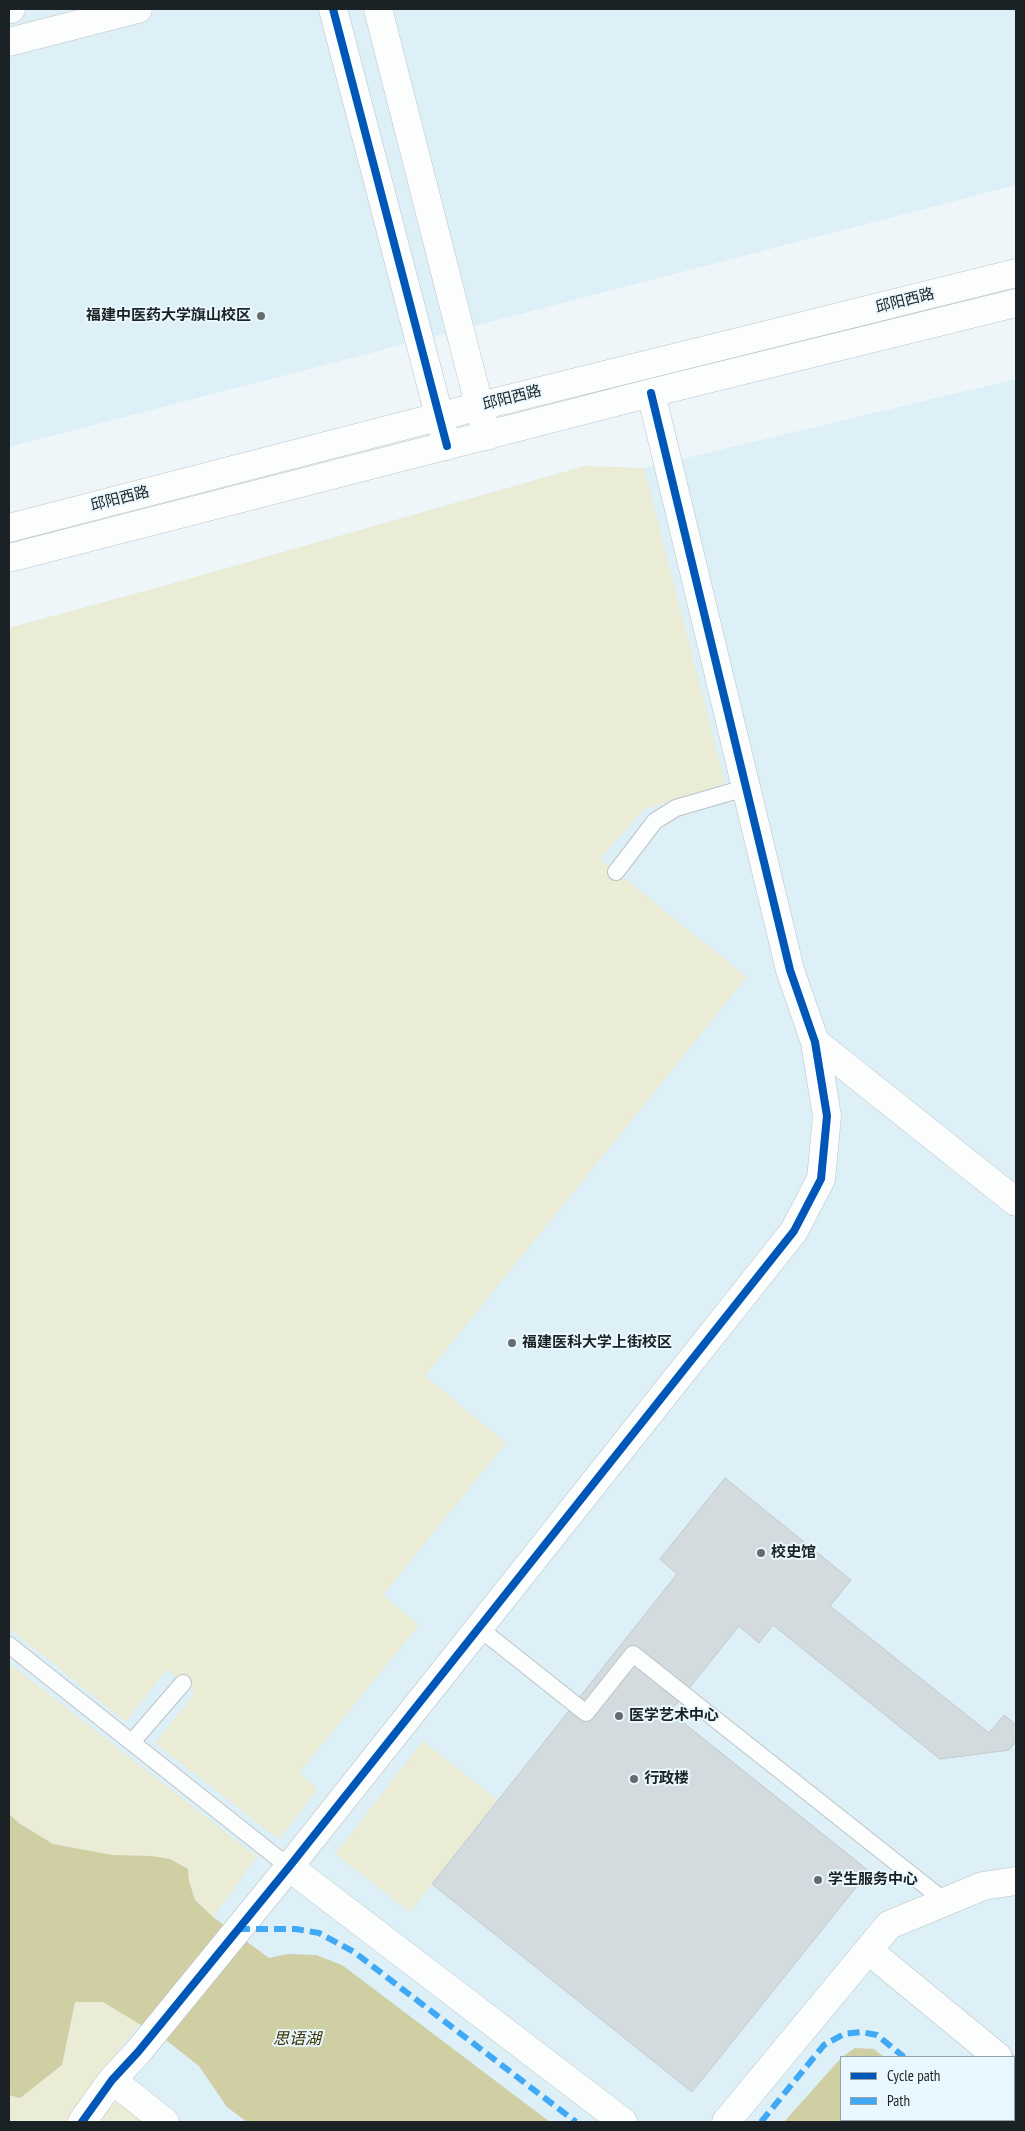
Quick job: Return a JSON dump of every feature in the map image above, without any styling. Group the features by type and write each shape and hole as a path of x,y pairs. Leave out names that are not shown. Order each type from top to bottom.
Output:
{"street":[{"path":"9,42 138,9"},
{"path":"333,9 447,446"},
{"path":"378,9 487,436"},
{"name":"邱阳西路","path":"9,528 480,406 1016,273"},
{"name":"邱阳西路","path":"9,558 651,393 1016,303"},
{"path":"82,2122 112,2080 138,2052 289,1867 794,1231 821,1179 827,1116 815,1042 790,970 651,393"},
{"path":"815,1042 1016,1202"},
{"path":"289,1867 623,2122"},
{"path":"726,2122 889,1925 983,1886 1016,1881"},
{"path":"868,1950 997,2056"},
{"path":"112,2080 165,2122"}],"lane":[{"path":"616,872 655,821 676,808 745,788"},
{"path":"479,1628 586,1713 633,1654 946,1902"},
{"path":"9,1645 289,1867"},
{"path":"132,1742 183,1682"}],"shaded area":[{"name":"福建中医药大学旗山校区","path":"9,9 1016,9 1016,185 9,447"},
{"name":"福建医科大学上街校区","path":"1016,379 1016,2122 9,2122 9,628 585,466 644,468"}],"green space":[{"path":"585,466 644,468 725,783 643,810 600,859 747,977 425,1376 506,1443 383,1595 419,1625 299,1773 318,1789 279,1839 155,1743 195,1693 167,1669 126,1722 9,1628 9,628"},
{"path":"9,1663 257,1857 213,1917 195,1900 189,1881 188,1869 131,1856 112,1855 53,1844 20,1824 9,1814"},
{"path":"423,1741 498,1800 410,1912 335,1854"},
{"path":"75,2002 103,2002 140,2023 82,2097 67,2122 9,2122 9,2095 20,2098 62,2065"},
{"path":"112,2091 152,2122 89,2122"}],"water":[{"name":"思语湖","path":"9,1814 20,1824 53,1844 112,1855 151,1856 170,1859 188,1869 189,1881 195,1900 213,1917 269,1958 288,1954 316,1955 342,1965 550,2122 247,2122 227,2107 199,2066 166,2040 103,2002 75,2002 62,2065 20,2098 9,2095"},
{"path":"855,2048 874,2049 883,2056 843,2056"},
{"path":"840,2059 840,2121 963,2122 784,2122"}],"building":[{"name":"行政楼","path":"725,1478 851,1580 830,1606 989,1733 1004,1715 1016,1725 1016,1741 1009,1750 940,1759 773,1625 759,1643 739,1626 670,1712 869,1871 692,2092 432,1884 677,1574 660,1559"}],"marked path":[{"path":"238,1929 296,1929 319,1933 354,1952 576,2122"},
{"path":"761,2122 824,2045 844,2034 861,2032 877,2035 903,2056"}],"cycle path":[{"path":"333,9 447,446"},
{"path":"82,2122 112,2080 138,2052 289,1867 794,1231 821,1179 827,1116 815,1042 790,970 651,393"}],"place":[{"name":"福建中医药大学旗山校区","path":"261,316"},
{"name":"福建医科大学上街校区","path":"512,1343"},
{"name":"校史馆","path":"761,1553"},
{"name":"医学艺术中心","path":"619,1716"},
{"name":"行政楼","path":"634,1779"},
{"name":"学生服务中心","path":"818,1880"}]}
